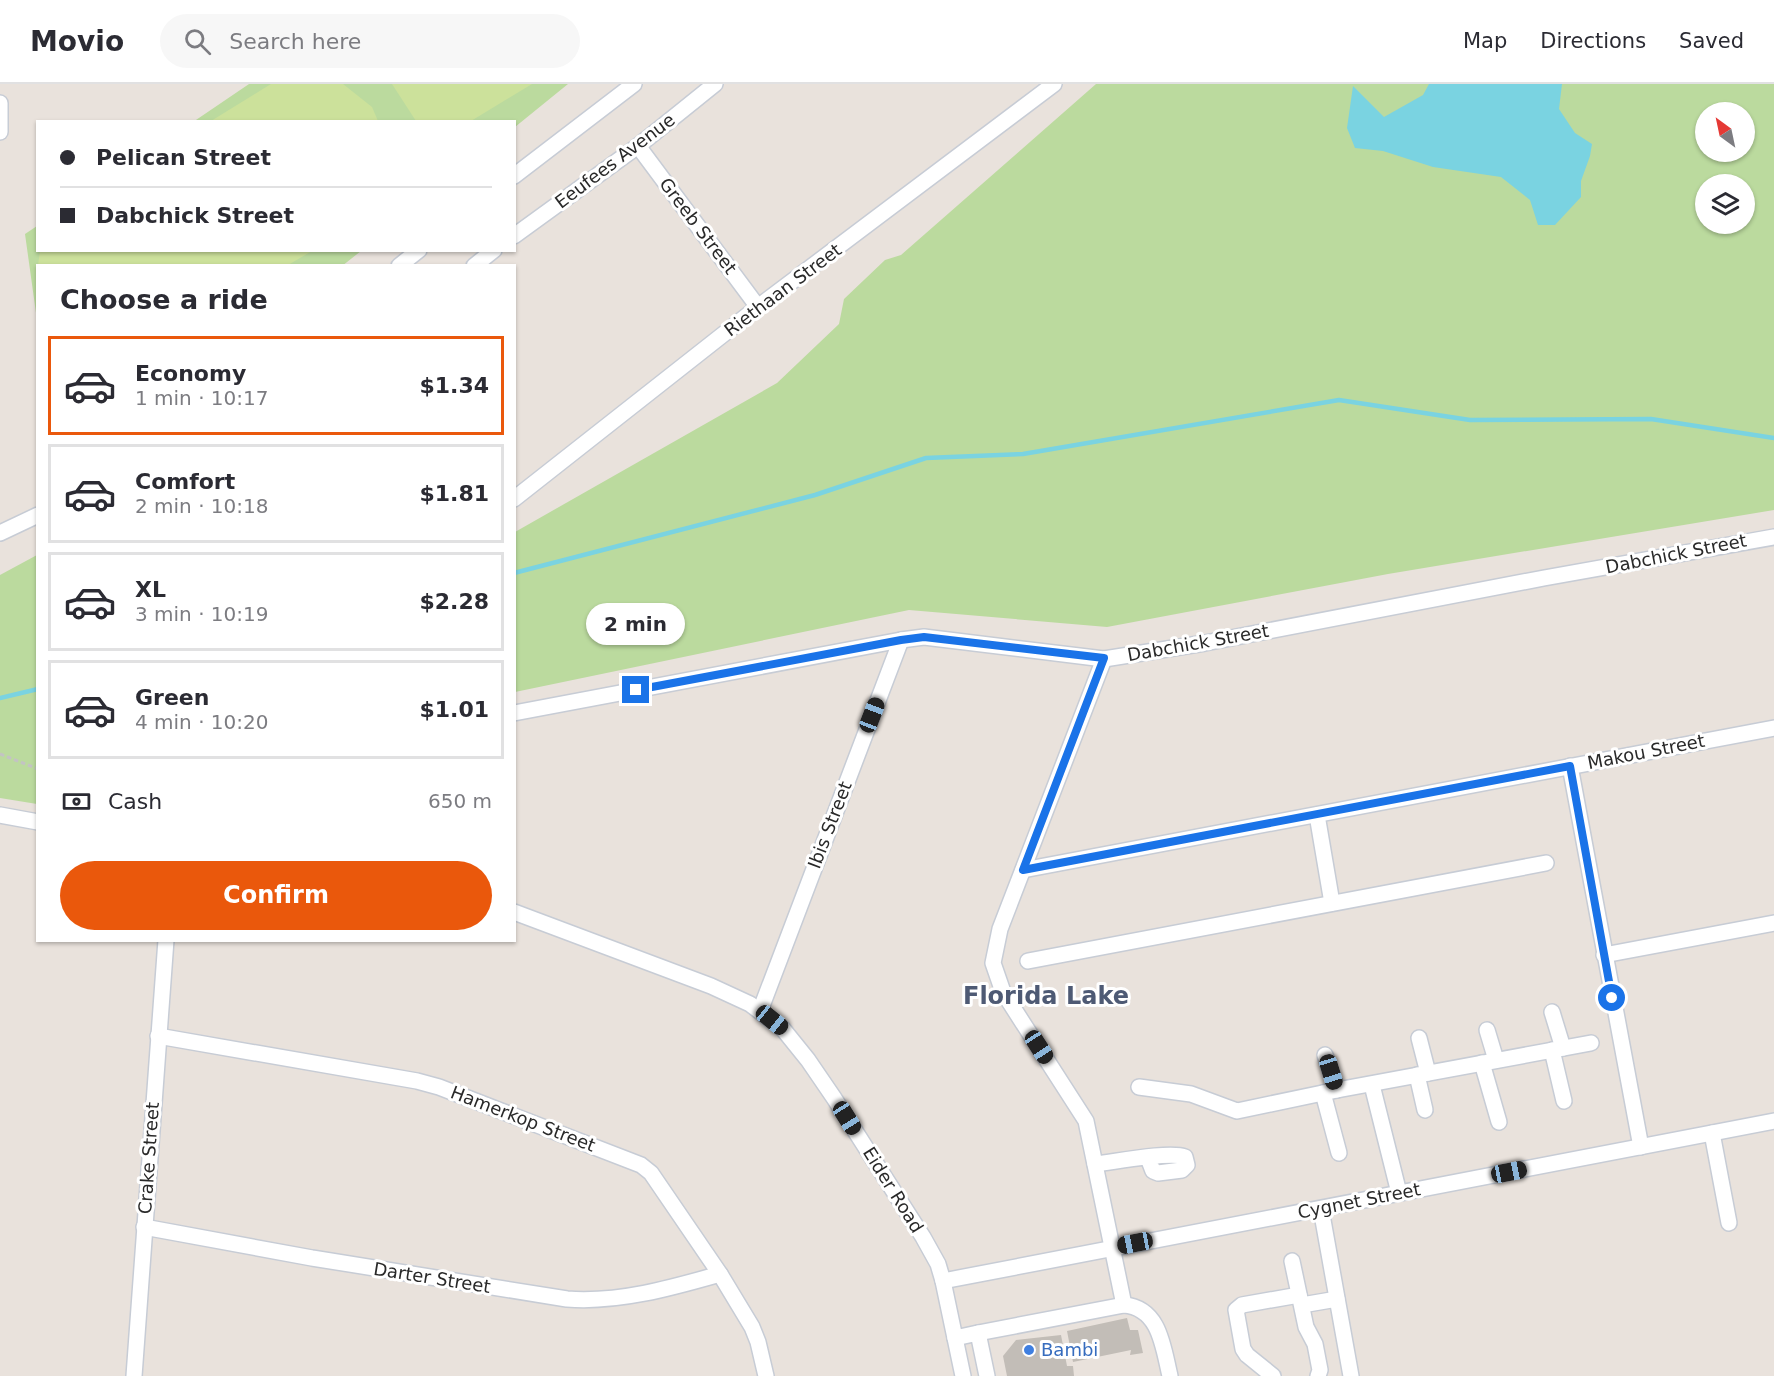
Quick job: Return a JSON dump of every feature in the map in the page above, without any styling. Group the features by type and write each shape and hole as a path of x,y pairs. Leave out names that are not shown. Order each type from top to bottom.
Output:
{"street":[{"path":"516,174 634,84"},
{"name":"Eeufees Avenue","path":"516,235 638,146 715,84"},
{"name":"Riethaan Street","path":"516,497 758,307 1054,84"},
{"path":"0,103 0,132"},
{"name":"Greeb Street","path":"638,146 758,307"},
{"path":"402,264 416,252"},
{"path":"477,264 492,252"},
{"path":"0,533 36,516"},
{"name":"Dabchick Street","path":"516,713 924,637 1104,658 1205,643 1590,569 1774,537"},
{"name":"Ibis Street","path":"760,1011 901,640"},
{"path":"1104,658 1000,929 993,963 1003,992 1086,1121 1124,1305"},
{"name":"Makou Street","path":"1023,870 1774,728"},
{"path":"1570,766 1641,1147"},
{"path":"0,815 36,822"},
{"path":"1317,815 1332,903"},
{"path":"1028,962 1546,863"},
{"name":"Eider Road","path":"516,913 711,986 750,1004 783,1029 834,1098 938,1264 944,1281 963,1376"},
{"path":"1604,955 1774,923"},
{"name":"Crake Street","path":"134,1376 166,942"},
{"path":"1551,1012 1564,1101"},
{"path":"1487,1030 1489,1061 1499,1122"},
{"name":"Hamerkop Street","path":"158,1036 417,1081 439,1087 641,1165 651,1173 720,1274 752,1327 758,1341 766,1376"},
{"path":"1419,1038 1425,1110"},
{"path":"1139,1087 1191,1094 1221,1103 1236,1111 1591,1043"},
{"path":"1325,1055 1339,1153"},
{"path":"1372,1084 1399,1193"},
{"name":"Cygnet Street","path":"944,1281 1774,1121"},
{"path":"1712,1133 1729,1223"},
{"path":"1095,1164 1148,1158"},
{"path":"1322,1209 1351,1376"},
{"name":"Darter Street","path":"144,1227 312,1258 567,1299 608,1299 678,1286 720,1274"},
{"path":"1292,1261 1306,1327 1315,1344 1320,1370 1318,1376"},
{"path":"1273,1376 1243,1349 1236,1310 1242,1305 1337,1299"},
{"path":"955,1338 1132,1305 1145,1311 1154,1320 1170,1376"},
{"path":"978,1333 987,1376"}],"path":[{"path":"0,754 36,768"}],"green space":[{"path":"249,84 568,84 516,126 516,120 196,120"},
{"path":"271,84 343,84 372,107 378,120 213,120"},
{"path":"392,84 532,84 473,120 415,120"},
{"path":"1096,84 1774,84 1774,510 1388,574 1107,627 909,610 516,692 516,531 777,383 839,324 844,299 885,260 901,255"},
{"path":"36,227 36,252 360,252 345,264 36,264 36,313 25,234"},
{"path":"40,252 310,252 290,264 38,264"},
{"path":"36,556 36,804 0,798 0,575"}],"water":[{"path":"1429,84 1562,84 1559,109 1575,133 1592,144 1581,181 1581,197 1555,225 1538,225 1530,200 1501,177 1433,167 1383,151 1355,148 1347,128 1353,86 1384,117 1423,95"}],"building":[{"path":"1127,1318 1130,1330 1138,1330 1143,1353 1130,1355 1131,1350 1073,1362 1067,1331"},
{"path":"1061,1335 1067,1366 1073,1366 1074,1376 1007,1376 1003,1356 1016,1340"}],"waterway":[{"path":"516,572 815,495 926,458 1023,454 1339,400 1470,420 1651,419 1774,438"},
{"path":"0,698 36,689"}],"place":[{"name":"Bambi","path":"1029,1350"}],"district":[{"name":"Florida Lake","path":"1046,996"}],"route":[{"path":"636,690 924,637 1104,658 1023,870 1570,766 1612,998"}]}
